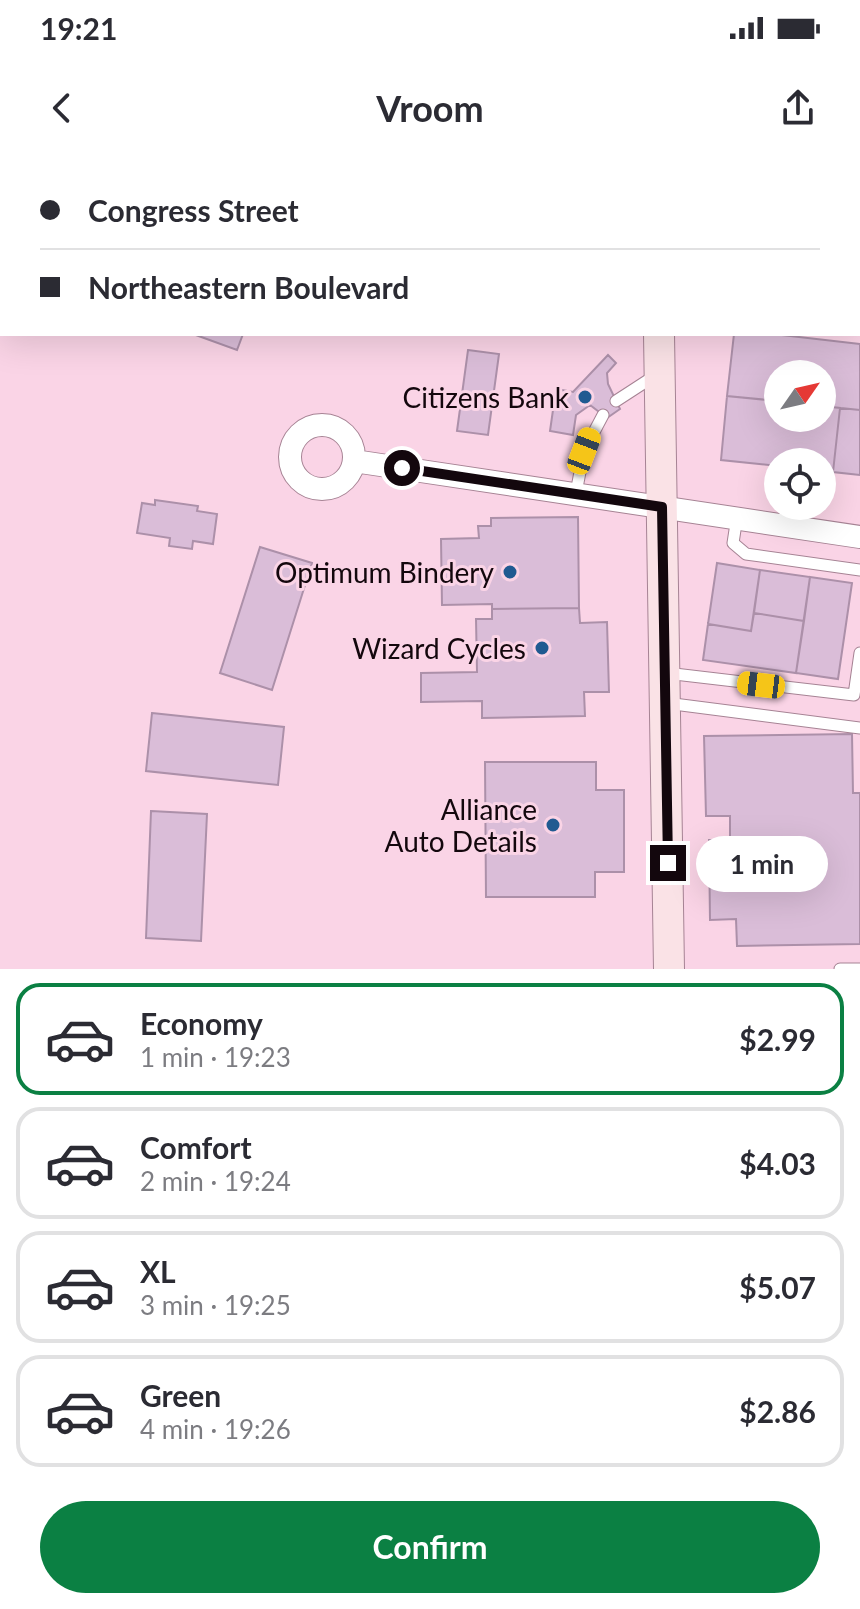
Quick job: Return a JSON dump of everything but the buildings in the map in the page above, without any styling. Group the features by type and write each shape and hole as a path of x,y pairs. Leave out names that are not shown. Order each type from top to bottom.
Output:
{"street":[{"path":"659,336 669,969"},
{"path":"354,461 860,537"}],"lane":[{"path":"616,401 659,373"},
{"path":"576,493 584,451 603,415"},
{"path":"737,517 733,543 746,554 860,570"},
{"path":"666,673 854,695 860,653"},
{"path":"666,703 860,728"},
{"path":"840,969 860,969"}],"place":[{"name":"Citizens Bank","path":"585,397"},
{"name":"Optimum Bindery","path":"510,572"},
{"name":"Wizard Cycles","path":"542,648"},
{"name":"Alliance Auto Details","path":"553,825"}],"route":[{"path":"402,468 662,507 668,863"}]}
